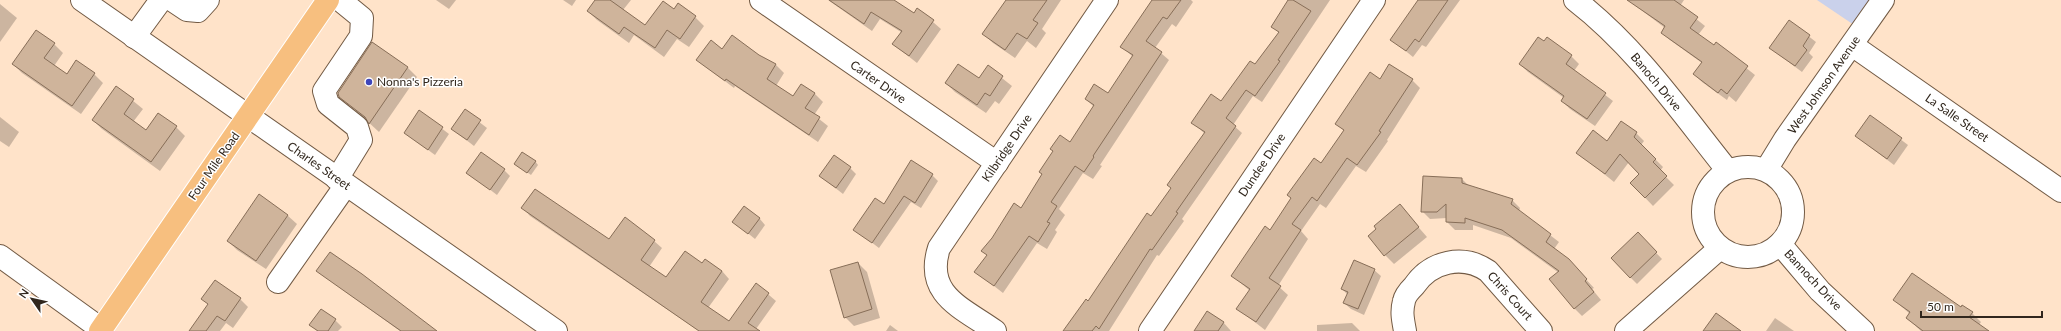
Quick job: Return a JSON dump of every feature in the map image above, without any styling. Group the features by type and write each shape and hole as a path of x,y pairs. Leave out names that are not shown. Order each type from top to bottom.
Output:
{"main road":[{"name":"Four Mile Road","path":"100,330 328,0"}],"street":[{"name":"Charles Street","path":"82,0 556,331"},
{"path":"134,37 161,0"},
{"path":"172,0 187,10 198,11 208,0"},
{"path":"278,282 342,182 362,140 357,127 328,104 324,91 361,36 362,18 340,0"},
{"name":"Carter Drive","path":"761,0 997,163"},
{"name":"Kilbridge Drive","path":"995,331 952,300 942,290 937,282 935,262 942,245 1107,0"},
{"name":"Dundee Drive","path":"1150,331 1374,0"},
{"name":"Banoch Drive","path":"1575,0 1593,14 1638,58 1728,171"},
{"name":"West Johnson Avenue","path":"1766,170 1884,0"},
{"name":"La Salle Street","path":"1852,45 2061,191"},
{"path":"1741,167 1754,167 1766,170 1783,183 1789,193 1792,203 1791,225 1780,244 1764,254 1746,257 1732,254 1720,248 1710,236 1704,222 1703,207 1707,192 1716,180 1728,171 1741,167"},
{"name":"Bannoch Drive","path":"1780,244 1820,291 1863,331"},
{"path":"1626,331 1720,248"},
{"path":"0,256 100,330"},
{"name":"Chris Court","path":"1405,331 1401,314 1404,299 1421,275 1445,262 1466,262 1479,265 1488,271 1541,331"}],"shaded area":[{"path":"1817,0 1875,0 1857,27"}],"building":[{"path":"595,0 610,0 645,25 663,1 674,9 678,3 696,16 680,39 667,30 655,48 624,27 619,34 587,11"},
{"path":"829,0 894,0 914,13 917,8 934,20 909,56 892,44 902,31 871,12 864,24"},
{"path":"1006,0 1047,0 1033,20 1038,23 1027,39 1017,33 1005,50 982,34"},
{"path":"1152,0 1181,0 1167,19 1163,17 1146,41 1162,52 1084,172 1075,166 1051,202 1057,206 1047,222 1050,223 1038,242 1029,236 994,286 974,272 987,255 981,251 992,238 1014,203 1021,208 1042,174 1039,172 1053,151 1050,149 1060,135 1070,142 1094,105 1085,99 1094,84 1108,93 1133,55 1120,47"},
{"path":"1288,0 1293,0 1311,11 1278,60 1280,61 1255,96 1246,90 1226,118 1236,126 1176,212 1178,213 1152,250 1150,249 1099,329 1096,326 1092,331 1063,331 1086,299 1088,301 1147,213 1151,216 1171,188 1167,185 1205,132 1191,123 1211,94 1221,101 1250,61 1255,64 1279,32 1271,27"},
{"path":"1418,0 1448,0 1419,42 1415,39 1406,51 1390,40"},
{"path":"1627,0 1674,0 1698,17 1690,28 1714,45 1716,42 1748,66 1727,94 1721,89 1718,93 1693,74 1702,62 1661,33 1665,26"},
{"path":"1789,20 1810,35 1803,46 1807,50 1795,66 1769,48"},
{"path":"36,30 55,43 44,58 67,74 76,60 95,73 72,106 12,64"},
{"path":"732,35 759,55 776,64 767,79 793,96 801,84 815,93 805,108 820,117 809,135 726,79 725,81 696,60 711,40 722,49"},
{"path":"1538,37 1544,41 1547,37 1572,55 1566,64 1606,93 1587,119 1561,101 1564,96 1519,64"},
{"path":"372,42 408,67 369,124 365,117 339,97 338,93"},
{"path":"958,64 979,78 988,65 1003,76 990,96 985,93 977,105 945,83"},
{"path":"1389,64 1413,79 1379,131 1381,132 1357,165 1347,158 1317,201 1312,197 1292,224 1301,230 1269,278 1281,286 1256,322 1236,309 1250,289 1231,276 1265,226 1270,230 1291,198 1287,195 1314,158 1321,163 1344,130 1335,124 1370,72 1380,79"},
{"path":"116,86 134,99 124,114 146,130 158,113 177,126 151,162 92,120"},
{"path":"465,109 481,120 467,140 451,129"},
{"path":"419,110 443,127 428,150 404,133"},
{"path":"1870,115 1902,138 1887,159 1855,136"},
{"path":"1621,121 1637,132 1634,137 1656,159 1653,162 1667,176 1645,198 1630,183 1639,174 1620,154 1605,174 1576,153 1593,130 1607,141"},
{"path":"481,152 505,169 490,190 466,173"},
{"path":"522,152 536,161 527,173 514,164"},
{"path":"834,155 851,167 836,188 819,176"},
{"path":"911,160 933,174 915,203 904,196 872,243 853,230 875,198 884,204"},
{"path":"1423,176 1462,178 1462,183 1513,199 1511,204 1551,234 1546,242 1569,259 1587,279 1585,281 1594,292 1574,309 1549,279 1559,271 1502,230 1465,218 1465,223 1446,222 1446,204 1437,212 1421,212"},
{"path":"535,189 609,239 625,217 655,240 641,260 666,277 685,251 702,263 705,259 722,271 701,302 729,321 756,283 769,293 748,323 760,331 699,331 521,208"},
{"path":"259,194 288,215 256,261 227,241"},
{"path":"1400,204 1419,227 1384,256 1368,236 1376,229 1374,226"},
{"path":"744,206 760,218 748,234 732,222"},
{"path":"1638,232 1657,252 1630,278 1611,258"},
{"path":"330,252 362,274 437,331 401,331 316,271"},
{"path":"1354,260 1375,269 1358,309 1343,303 1348,292 1341,289"},
{"path":"858,262 872,309 844,318 830,270"},
{"path":"1912,273 1961,307 1962,305 1973,312 1969,317 1989,331 1923,331 1906,318 1910,312 1893,300"},
{"path":"215,280 241,298 225,321 217,316 206,331 189,331 208,304 201,299"},
{"path":"321,309 336,319 328,331 318,331 309,325"},
{"path":"1207,311 1224,322 1218,331 1194,331"},
{"path":"1716,313 1741,331 1703,331"}],"place":[{"name":"Nonna's Pizzeria","path":"369,82"}]}
